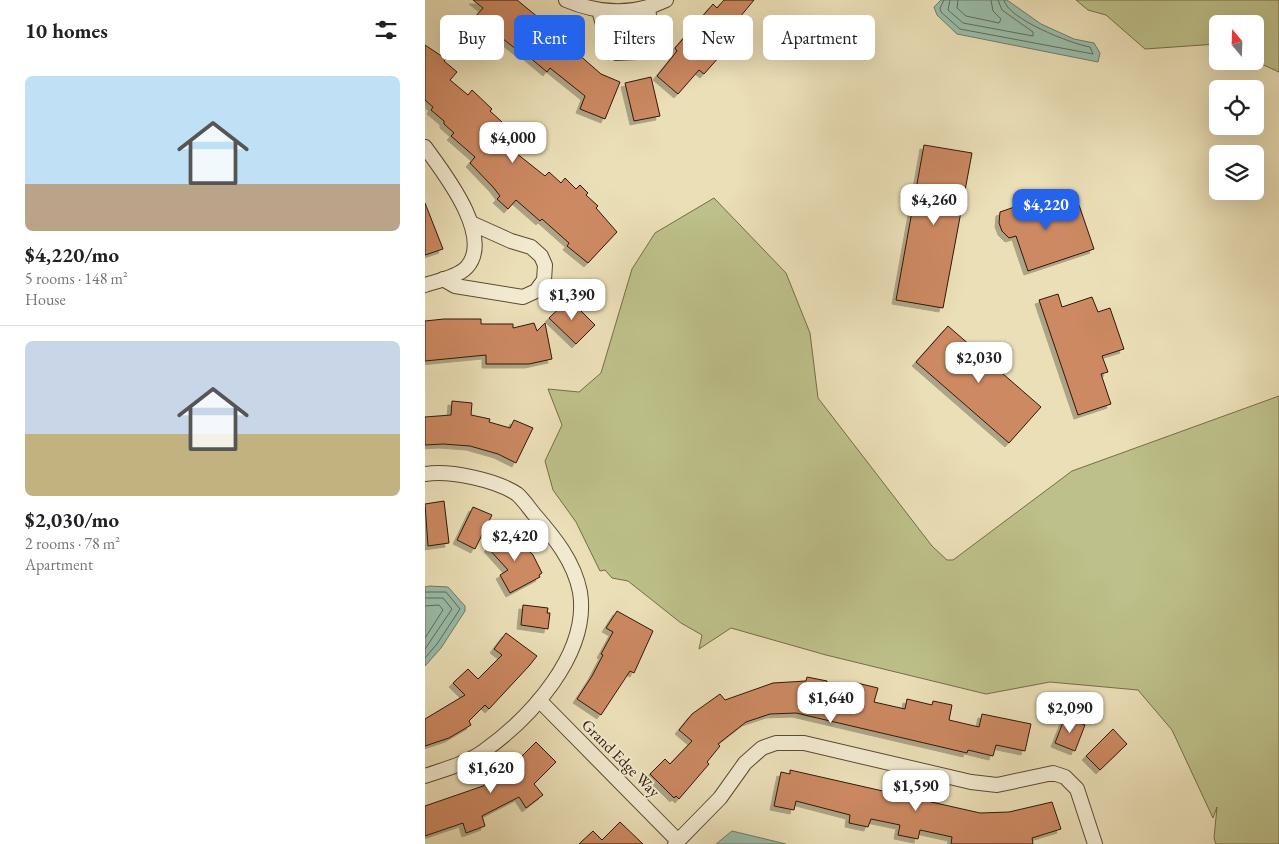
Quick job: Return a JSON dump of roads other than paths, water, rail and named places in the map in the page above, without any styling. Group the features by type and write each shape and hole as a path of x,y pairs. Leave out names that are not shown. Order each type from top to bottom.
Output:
{"street":[{"path":"565,0 586,8 615,12 648,8 666,0"},
{"path":"599,10 607,39 617,53 637,52 651,30 648,8"},
{"path":"425,147 449,180 471,224 473,255 467,267 443,279 425,285"},
{"path":"443,279 455,286 523,297 536,291 544,280 545,265 541,256 531,247 471,224"},
{"path":"425,474 475,478 517,495 560,543 580,592 579,622 573,650 556,678 539,700 485,751 463,764 425,776"},
{"name":"Grand Edge Way","path":"539,700 677,843"},
{"path":"677,843 720,798 745,763 762,748 776,743 804,743 971,782 997,785 1053,773 1065,777 1077,789 1095,844"}],"water":[{"path":"941,0 1007,0 1041,24 1074,39 1094,43 1100,53 1098,62 957,34 937,15 934,7"},
{"path":"425,587 448,587 465,606 465,611 441,648 425,666"},
{"path":"732,831 786,844 716,844"}]}
